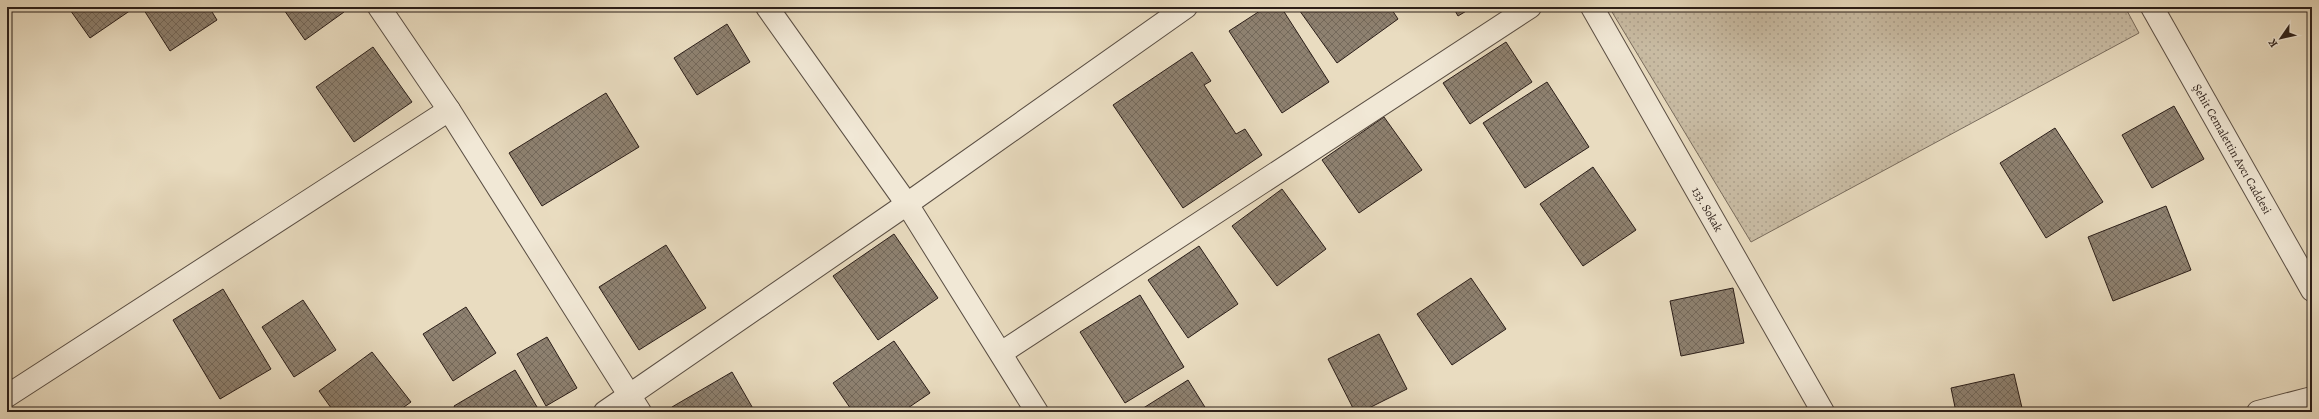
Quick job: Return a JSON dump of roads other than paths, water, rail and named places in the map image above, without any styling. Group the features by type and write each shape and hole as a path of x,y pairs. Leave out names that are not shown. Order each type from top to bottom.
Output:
{"street":[{"path":"379,7 449,110 634,404"},
{"path":"767,7 907,204 1037,412"},
{"path":"605,412 634,404 907,204 1186,7"},
{"path":"1001,353 1530,7"},
{"name":"133. Sokak","path":"1592,7 1823,412"},
{"name":"Şehit Cemalettin Avcı Caddesi","path":"2152,7 2312,290"},
{"path":"7,396 449,110"},
{"path":"2258,412 2312,398"}]}
